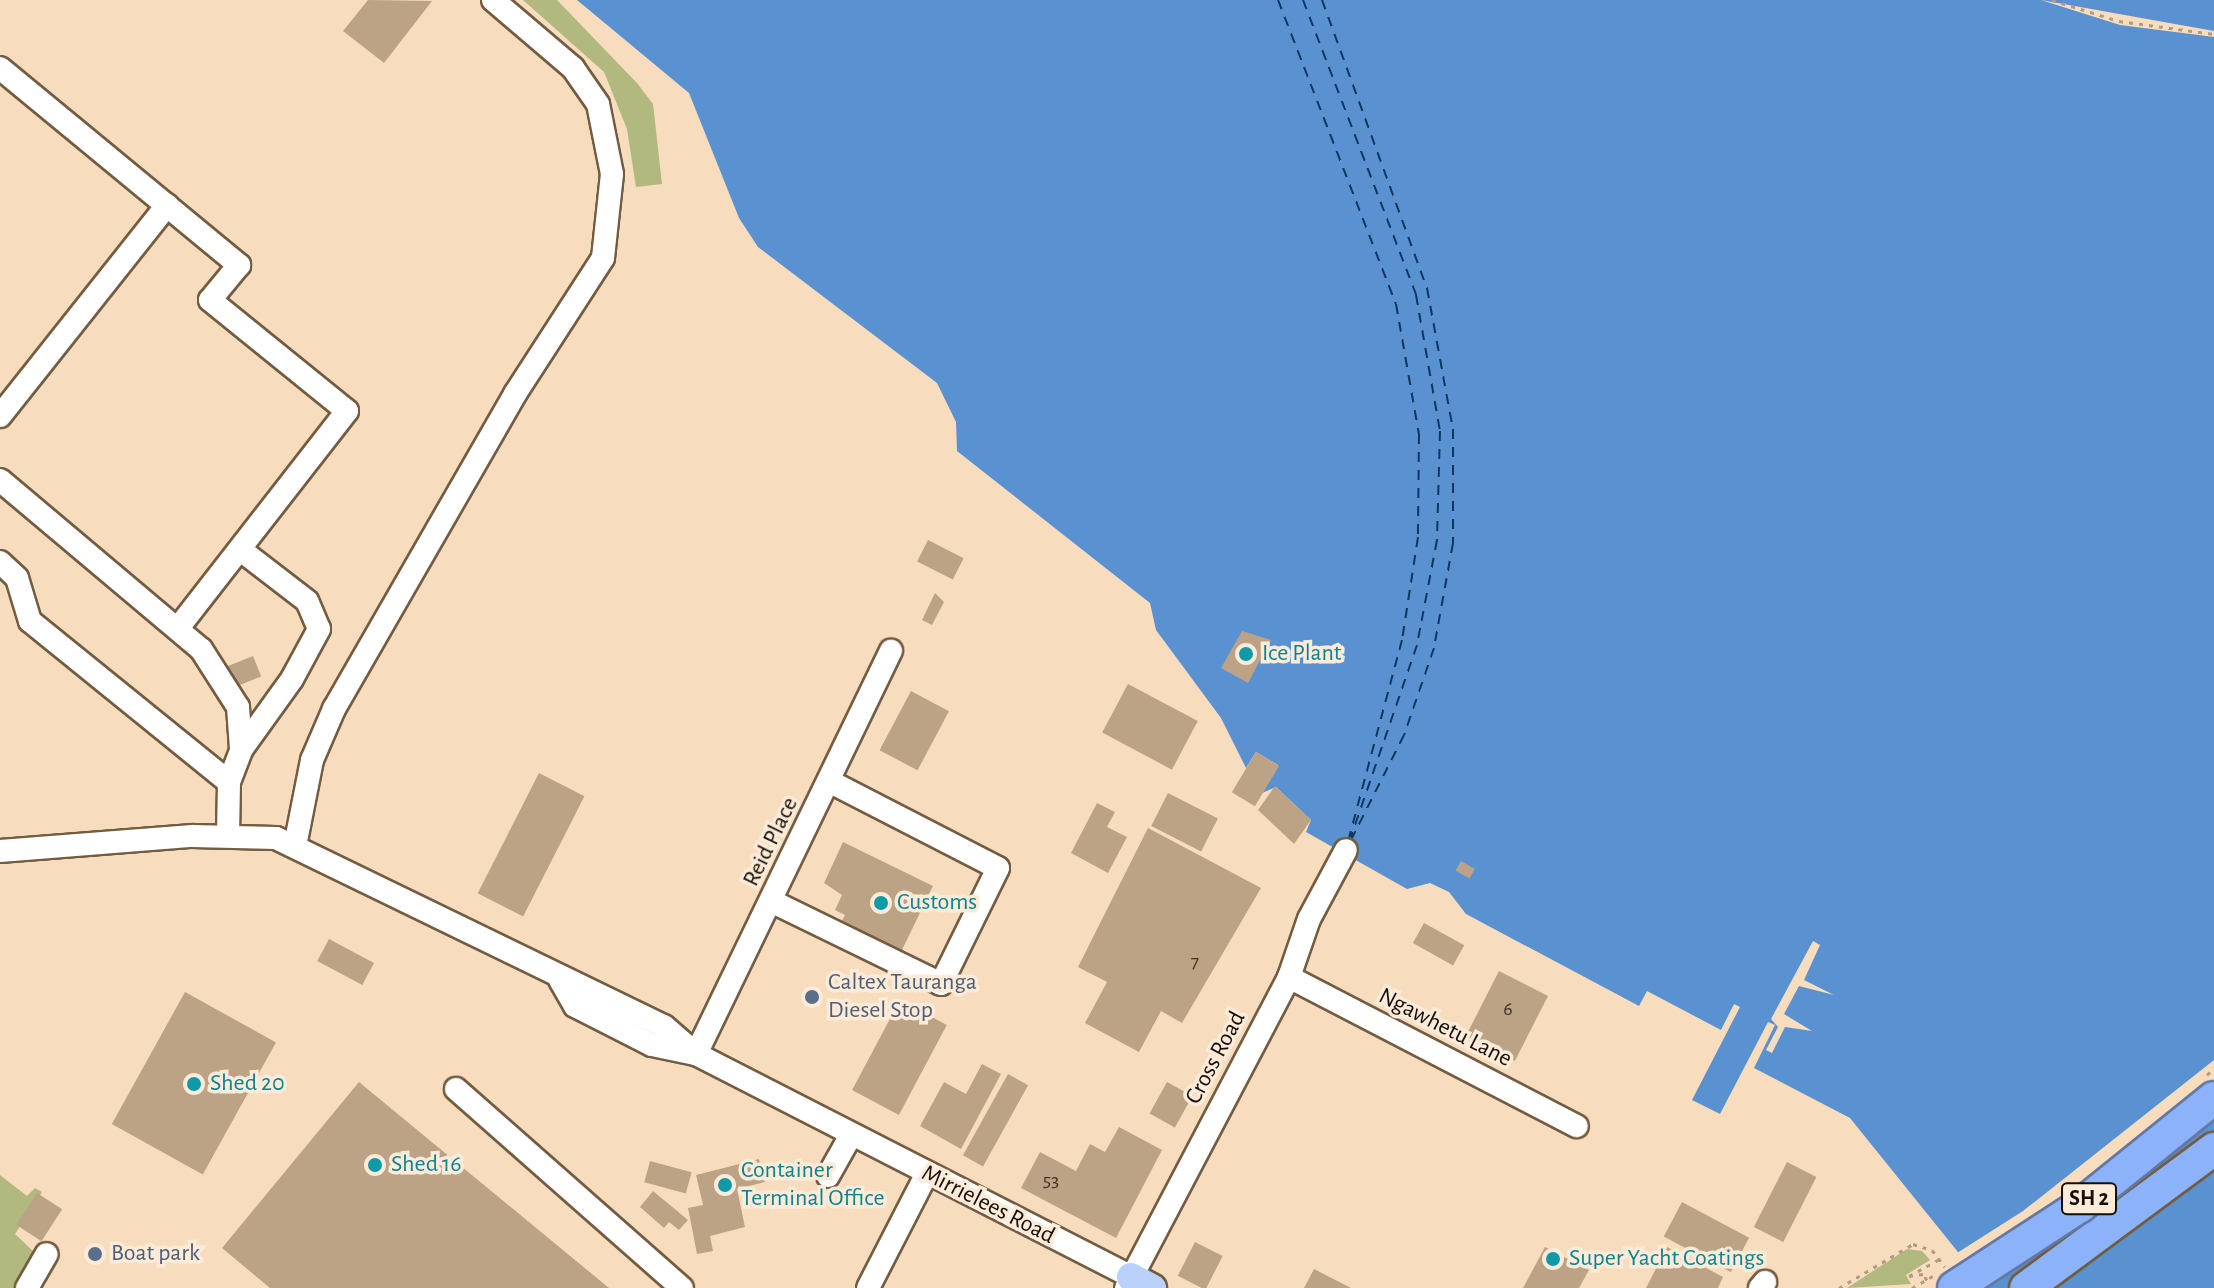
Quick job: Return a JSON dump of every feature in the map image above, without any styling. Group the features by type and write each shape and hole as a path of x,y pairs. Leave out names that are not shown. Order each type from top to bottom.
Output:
{"highway":[{"name":"SH 2","path":"1942,1281 2080,1206 2214,1098"},
{"name":"SH 2","path":"2026,1288 2063,1265 2214,1149"},
{"path":"2037,1288 2063,1265"}],"street":[{"path":"295,846 312,760 334,709 515,394 603,258 612,174 598,104 573,68 493,0"},
{"path":"0,68 239,265 210,300 347,411 242,551 177,629"},
{"path":"0,416 167,205"},
{"path":"0,480 201,649 238,707 241,750"},
{"path":"228,835 229,782 241,750 292,679 319,629 307,601 242,551"},
{"path":"0,562 17,578 30,621 229,782"},
{"name":"Reid Place","path":"696,1054 891,651"},
{"path":"771,901 941,984 998,868 829,781"},
{"name":"Mirrielees Road","path":"0,851 228,835 295,846 560,980 664,1026 696,1054 1136,1284"},
{"name":"Cross Road","path":"1136,1284 1289,977 1340,848"},
{"name":"Ngawhetu Lane","path":"1289,977 1577,1126"},
{"path":"456,1089 682,1288"},
{"path":"828,1176 851,1135"},
{"path":"868,1288 927,1173"},
{"path":"27,1288 47,1254"}],"path":[{"path":"2052,0 2119,21 2214,34"},
{"path":"1839,1288 1913,1244 1940,1259"},
{"path":"1940,1259 1909,1276 1942,1281"},
{"path":"1940,1259 1942,1281"},
{"path":"1912,1288 1942,1281"}],"green space":[{"path":"523,0 557,0 637,83 653,104 662,184 636,187 627,129 604,72"},
{"path":"0,1175 27,1196 35,1188 42,1192 15,1234 37,1255 19,1288 0,1288"},
{"path":"1907,1249 1922,1251 1930,1260 1906,1275 1911,1284 1847,1288"}],"water":[{"path":"577,0 2214,0 2214,1288 1987,1288 1850,1118 1754,1068 1775,1025 1768,1022 1720,1114 1692,1100 1740,1007 1734,1004 1721,1030 1647,991 1639,1006 1466,914 1449,892 1430,883 1407,889 1306,832 1311,820 1276,787 1262,793 1278,765 1256,752 1246,768 1221,718 1156,630 1150,603 957,451 956,422 937,383 758,247 739,218 689,93"}],"pier":[{"path":"2041,0 2214,31 2214,37 2120,25"},
{"path":"1813,941 1820,945 1804,980 1834,995 1799,986 1784,1014 1812,1031 1785,1027 1772,1053 1766,1050 1778,1027 1771,1019"},
{"path":"2214,1060 2214,1117 2054,1243 1982,1288 1957,1253 2023,1211"}],"building":[{"path":"368,0 432,1 384,63 343,31"},
{"path":"928,540 964,558 953,580 917,561"},
{"path":"935,593 944,602 932,625 922,620"},
{"name":"Ice Plant","path":"1242,631 1271,640 1248,683 1221,668"},
{"path":"253,656 261,676 232,688 224,668"},
{"path":"1128,684 1198,721 1172,770 1102,733"},
{"path":"911,691 949,711 918,770 880,750"},
{"path":"1256,752 1279,766 1255,806 1232,792"},
{"path":"539,773 584,796 523,916 478,893"},
{"path":"1275,786 1311,820 1294,844 1258,810"},
{"path":"1168,793 1218,818 1201,851 1151,826"},
{"path":"1097,803 1115,812 1107,827 1127,837 1108,873 1071,853"},
{"path":"1148,828 1261,888 1182,1023 1161,1011 1139,1052 1085,1023 1107,982 1078,967"},
{"name":"Customs","path":"843,842 933,886 901,952 841,923 845,915 835,910 842,895 824,883"},
{"path":"1461,861 1475,869 1469,879 1456,871"},
{"path":"1424,923 1464,945 1453,965 1413,943"},
{"path":"329,939 374,963 362,985 317,961"},
{"path":"1499,971 1548,996 1515,1061 1466,1036"},
{"name":"Shed 20","path":"185,992 276,1042 203,1174 112,1124"},
{"path":"900,1000 947,1025 899,1115 852,1090"},
{"path":"982,1064 1001,1074 961,1149 920,1126 944,1082 966,1094"},
{"path":"1008,1074 1028,1085 983,1166 963,1155"},
{"name":"Shed 16","path":"359,1082 609,1288 270,1288 222,1248"},
{"path":"1167,1082 1192,1096 1175,1128 1150,1113"},
{"path":"1119,1127 1162,1150 1116,1238 1021,1188 1040,1152 1076,1171 1090,1144 1105,1152"},
{"path":"759,1159 765,1182 737,1189 745,1227 710,1236 713,1251 697,1254 688,1208 703,1205 696,1175"},
{"path":"650,1161 692,1172 686,1193 644,1182"},
{"path":"1787,1162 1816,1177 1783,1242 1754,1227"},
{"path":"653,1191 688,1220 679,1230 669,1222 664,1228 640,1207"},
{"path":"37,1193 62,1209 41,1241 16,1225"},
{"path":"1682,1202 1749,1238 1731,1272 1664,1236"},
{"path":"1195,1242 1223,1256 1206,1288 1178,1276"},
{"name":"Super Yacht Coatings","path":"1545,1247 1589,1270 1579,1288 1523,1288"},
{"path":"1667,1247 1723,1277 1718,1288 1646,1288"},
{"path":"1314,1269 1351,1288 1304,1288"}],"ferry route":[{"path":"1278,0 1396,304 1419,434 1418,537 1402,640 1348,841"},
{"path":"1303,0 1416,295 1440,431 1437,540 1417,645 1351,837"},
{"path":"1322,0 1427,288 1453,429 1453,543 1434,648 1404,735 1350,842"}],"place":[{"name":"Ice Plant","path":"1246,654"},
{"name":"Customs","path":"881,903"},
{"name":"Caltex Tauranga Diesel Stop","path":"812,997"},
{"name":"Shed 20","path":"194,1084"},
{"name":"Shed 16","path":"375,1165"},
{"name":"Container Terminal Office","path":"725,1185"},
{"name":"Boat park","path":"95,1254"},
{"name":"Super Yacht Coatings","path":"1553,1259"}]}
